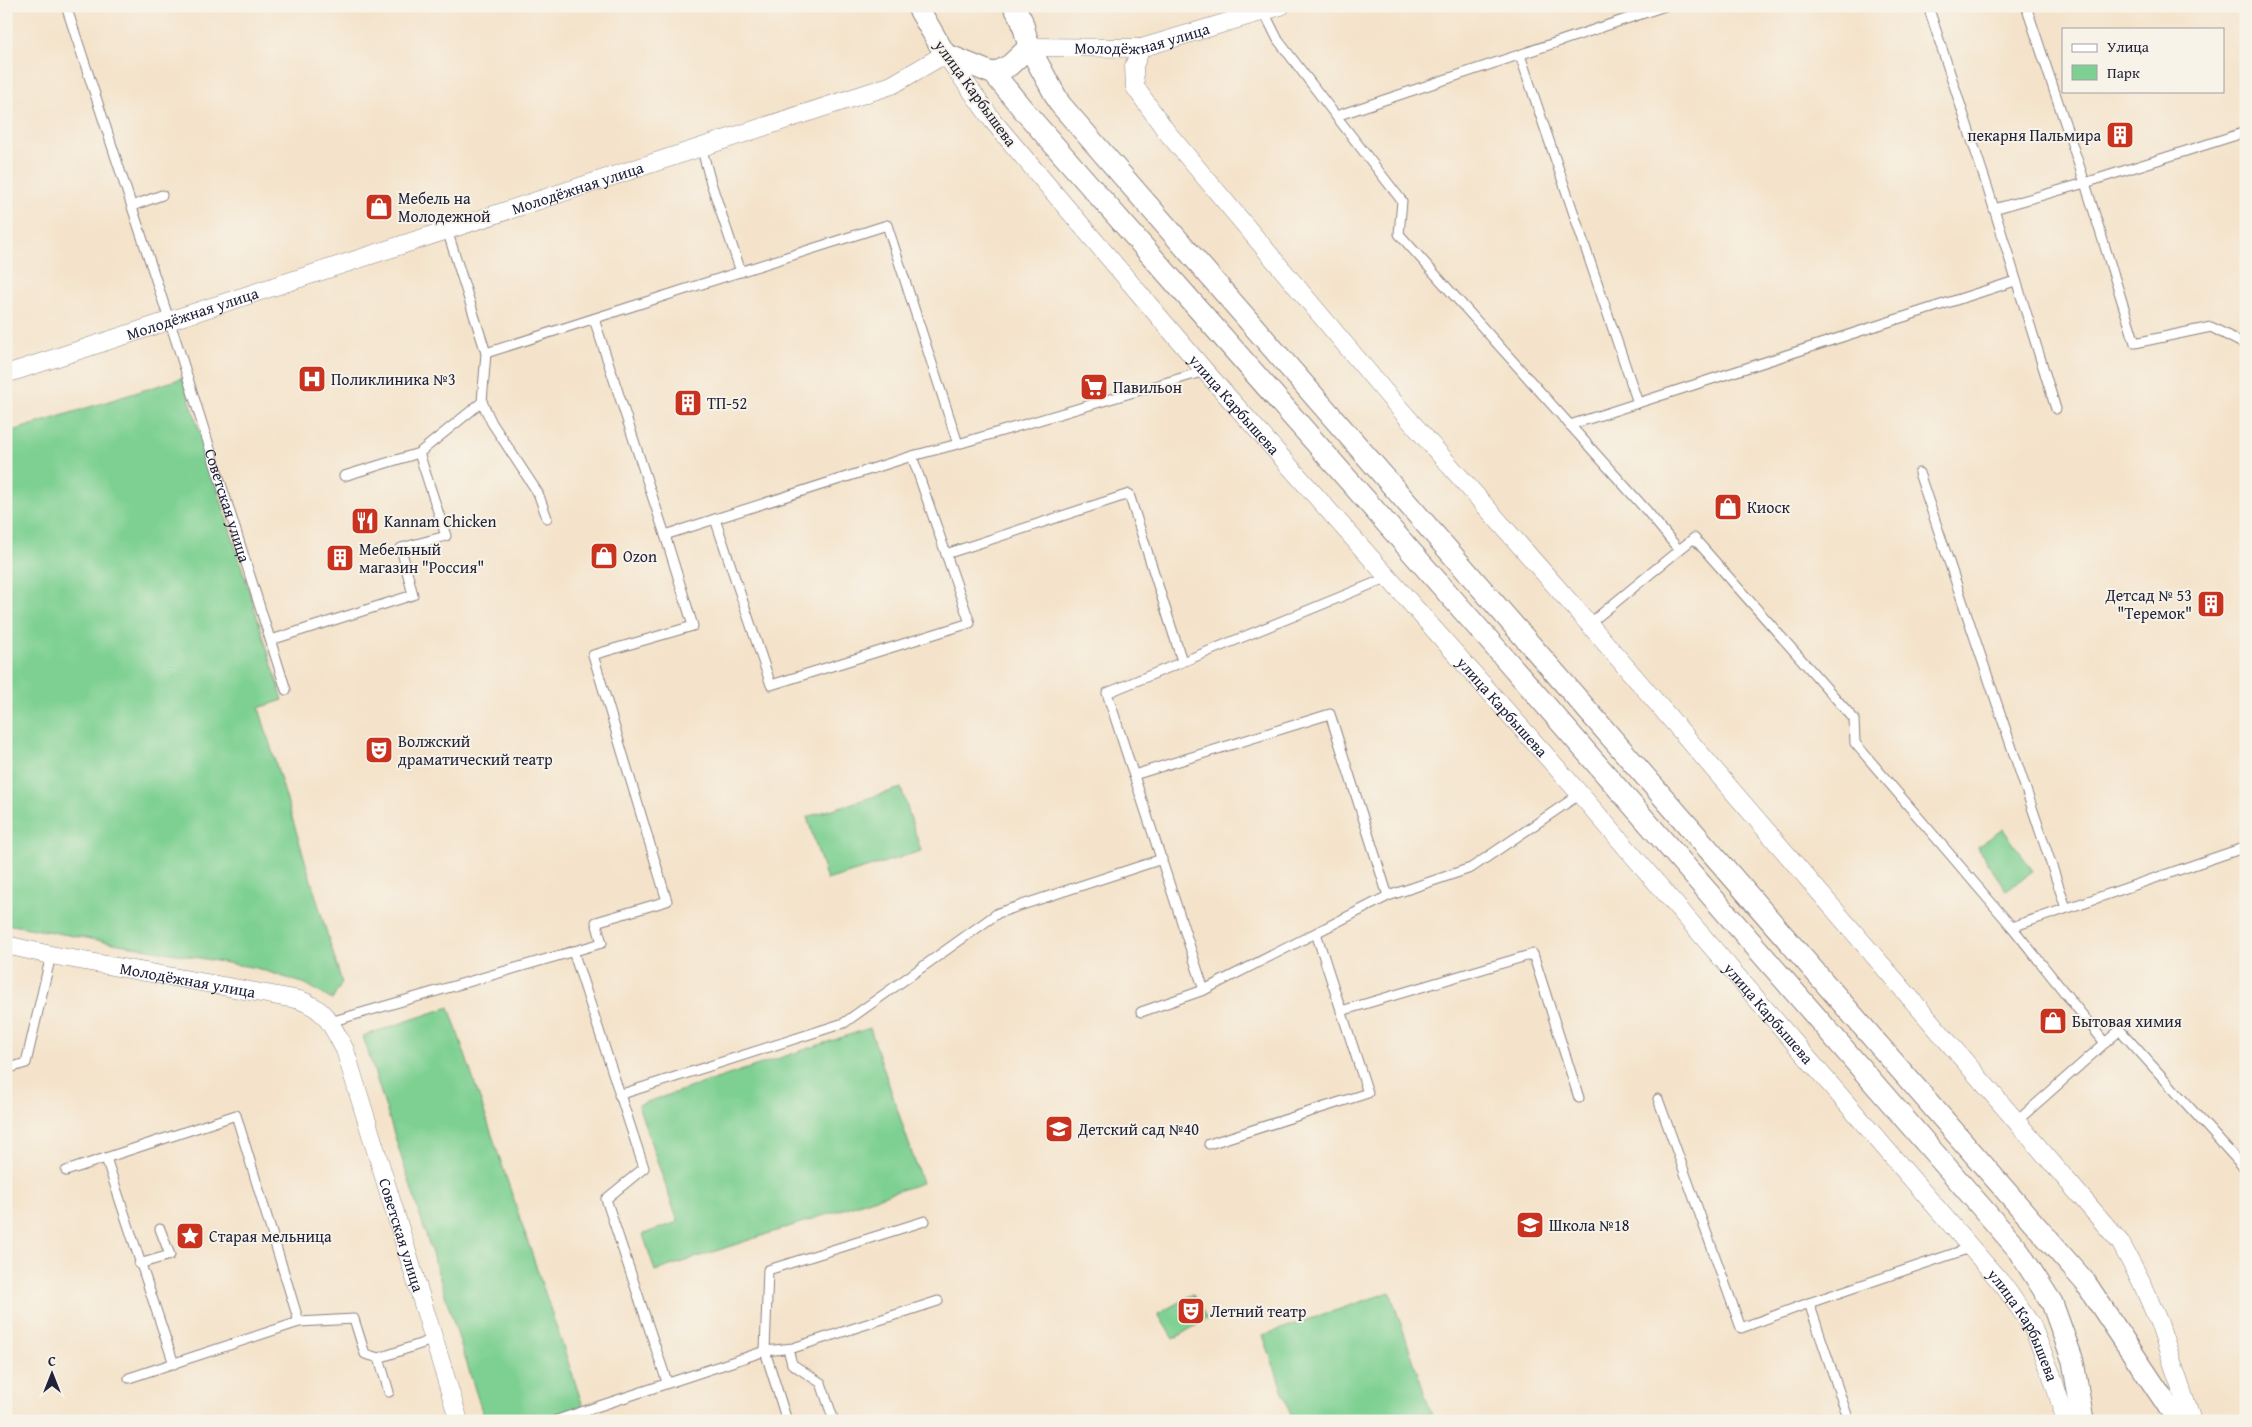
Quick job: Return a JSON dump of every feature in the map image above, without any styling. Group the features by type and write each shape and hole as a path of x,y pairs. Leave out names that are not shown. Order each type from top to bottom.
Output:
{"street":[{"path":"1014,6 1022,21 1029,47 1060,104 2085,1282 2178,1421"},
{"name":"Молодёжная улица","path":"1029,47 1141,48 1281,6"},
{"name":"улица Карбышева","path":"925,12 945,54 993,121 1205,371 1580,794 2004,1286 2032,1326 2052,1373 2066,1421"},
{"path":"945,54 994,74 1010,65 1029,47"},
{"path":"1141,48 1134,66 1134,87 1166,131 1378,385 1590,624 2120,1242 2141,1281 2155,1315 2192,1421"},
{"name":"Молодёжная улица","path":"6,374 892,85 945,54"},
{"name":"улица Карбышева","path":"994,74 1032,121 1515,671 2016,1247 2052,1303 2073,1361 2083,1421"},
{"name":"Молодёжная улица","path":"6,945 50,955 300,1000 315,1006 330,1022 345,1050"},
{"name":"Советская улица","path":"345,1050 432,1340 459,1421"}],"lane":[{"name":"Советская улица","path":"66,6 169,320 286,690"},
{"path":"1336,116 1665,6"},
{"path":"1928,6 2056,409"},
{"path":"2026,6 2085,183 2135,344 2211,327 2246,344"},
{"path":"1264,12 1278,40 1402,201 1399,234 1647,511 1679,550"},
{"path":"1520,55 1638,403"},
{"path":"1994,209 2085,183 2246,132"},
{"path":"701,146 711,183 741,272"},
{"path":"132,206 162,195"},
{"path":"486,353 887,225 958,444"},
{"path":"447,230 486,353 482,402 492,423 538,494 547,518"},
{"path":"1570,425 2015,281"},
{"path":"330,1022 602,943 596,922 667,901 593,656 693,626 594,319"},
{"path":"665,535 912,456 1205,371"},
{"path":"344,476 419,453 482,402"},
{"path":"271,640 413,595 401,548 446,536 419,453"},
{"path":"715,519 771,685 970,623 912,456"},
{"path":"1919,473 2066,908"},
{"path":"946,554 1129,494 1182,661"},
{"path":"1590,624 1694,538 1854,719 1855,743 2012,927 2105,1043"},
{"path":"1204,990 1107,693 1389,577"},
{"path":"1134,775 1330,714 1388,896"},
{"path":"1141,1012 1204,990 1388,896 1471,868 1580,794"},
{"path":"2012,927 2246,847"},
{"path":"619,1095 844,1023 998,913 1162,859"},
{"path":"1209,1144 1368,1093 1316,933"},
{"path":"572,951 644,1168 606,1199 667,1382"},
{"path":"1341,1011 1533,954 1579,1098"},
{"path":"6,1069 26,1063 50,955"},
{"path":"2017,1121 2120,1030 2246,1170"},
{"path":"1658,1099 1741,1328 1970,1248"},
{"path":"66,1171 236,1115 299,1322"},
{"path":"106,1158 174,1364"},
{"path":"787,1421 765,1351 768,1270 925,1221"},
{"path":"140,1264 170,1254 160,1229"},
{"path":"554,1421 765,1351 788,1349 938,1301"},
{"path":"1809,1303 1849,1421"},
{"path":"129,1378 299,1322 354,1319 365,1354 379,1358 432,1340"},
{"path":"788,1349 792,1364 821,1383 834,1421"},
{"path":"379,1358 389,1392"}],"green space":[{"path":"183,378 283,700 259,708 342,983 332,1000 306,984 256,968 6,924 6,433"},
{"path":"901,788 921,851 827,880 807,817"},
{"path":"2003,829 2033,871 2006,890 1977,847"},
{"path":"449,1007 588,1421 485,1421 363,1036"},
{"path":"870,1028 922,1183 655,1271 643,1234 678,1222 638,1105"},
{"path":"1390,1292 1434,1421 1293,1421 1263,1335"},
{"path":"1193,1294 1207,1319 1173,1339 1158,1314"}],"place":[{"name":"пекарня Пальмира","path":"2120,135"},
{"name":"Мебель на Молодежной","path":"379,207"},
{"name":"Поликлиника №3","path":"312,379"},
{"name":"Павильон","path":"1094,387"},
{"name":"ТП-52","path":"688,403"},
{"name":"Киоск","path":"1728,507"},
{"name":"Kannam Chicken","path":"365,521"},
{"name":"Ozon","path":"604,556"},
{"name":"Мебельный магазин \"Россия\"","path":"340,558"},
{"name":"Детсад № 53 \"Теремок\"","path":"2211,604"},
{"name":"Волжский драматический театр","path":"379,750"},
{"name":"Бытовая химия","path":"2053,1021"},
{"name":"Детский сад №40","path":"1059,1129"},
{"name":"Школа №18","path":"1530,1225"},
{"name":"Старая мельница","path":"190,1236"},
{"name":"Летний театр","path":"1191,1311"}]}
